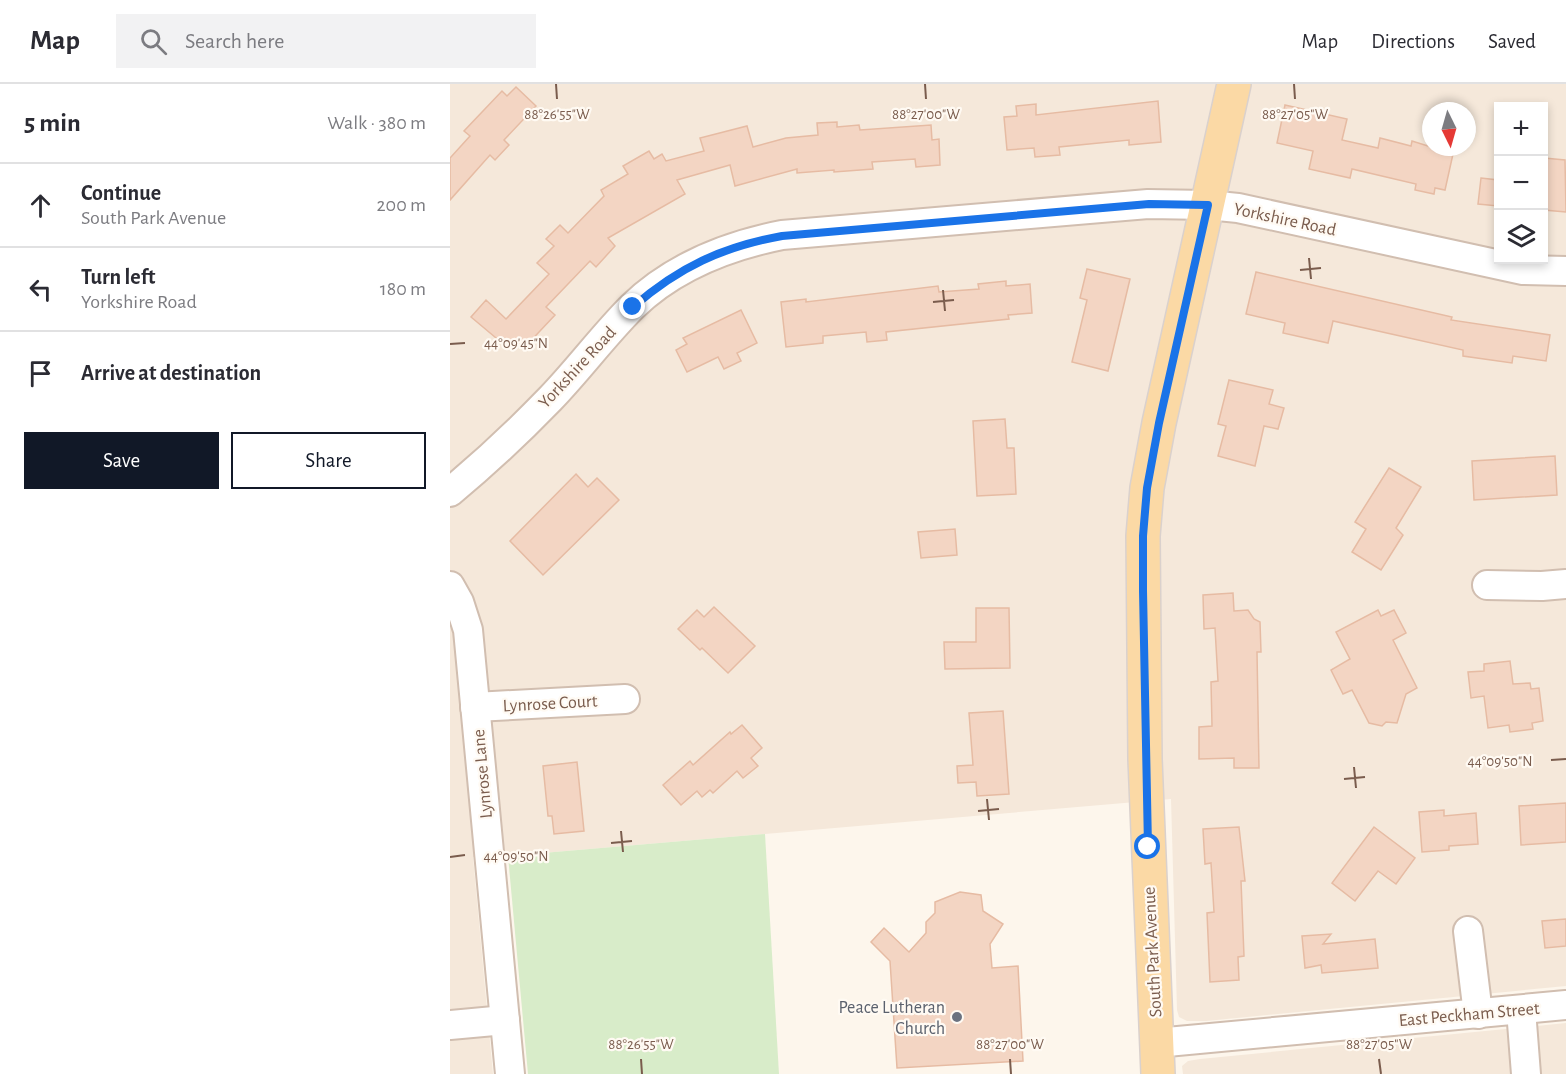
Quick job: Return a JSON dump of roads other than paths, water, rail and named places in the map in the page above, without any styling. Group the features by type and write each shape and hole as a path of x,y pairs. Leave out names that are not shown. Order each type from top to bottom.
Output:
{"main road":[{"name":"South Park Avenue","path":"1157,1059 1145,759 1143,536 1147,488 1159,423 1234,84"}],"street":[{"name":"Yorkshire Road","path":"450,492 550,399 633,307 677,273 728,249 782,236 1149,204 1208,205 1238,208 1523,270 1566,271"},
{"path":"1487,585 1566,584"},
{"name":"Lynrose Lane","path":"450,586 459,602 468,630 510,1074"},
{"name":"Lynrose Court","path":"476,706 625,699"},
{"path":"1468,931 1478,1014"},
{"name":"East Peckham Street","path":"1157,1059 1478,1014 1566,1005"},
{"path":"1521,1010 1526,1074"},
{"path":"450,1025 505,1020"}],"place":[{"name":"Peace Lutheran Church","path":"957,1017"}]}
